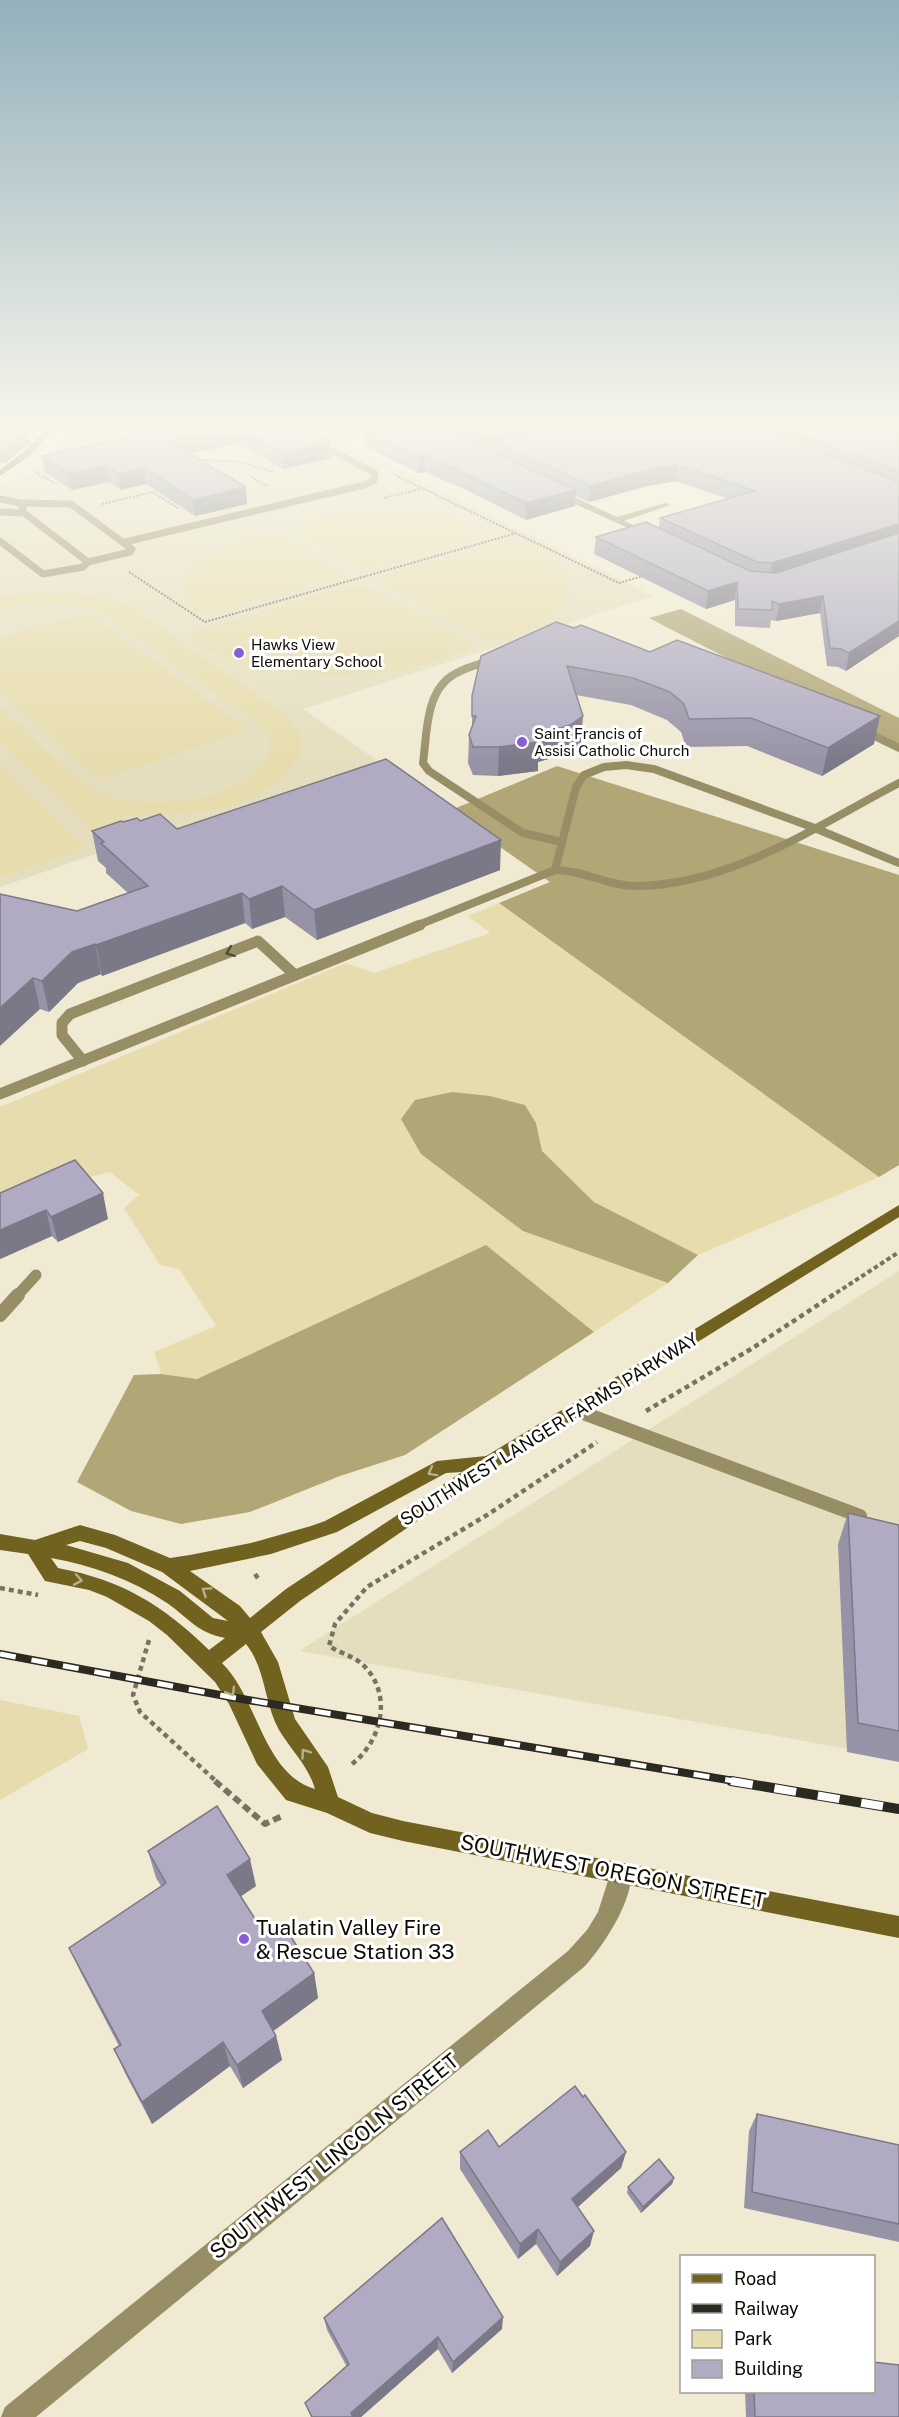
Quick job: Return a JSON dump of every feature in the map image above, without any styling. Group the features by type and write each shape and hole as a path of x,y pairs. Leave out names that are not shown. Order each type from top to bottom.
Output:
{"main road":[{"name":"SOUTHWEST LANGER FARMS PARKWAY","path":"209,1662 292,1595 489,1463 899,1210"},
{"path":"169,1566 250,1552 311,1534 331,1527 443,1466 489,1463"},
{"path":"34,1548 80,1533 131,1549 169,1566 214,1596 233,1612 260,1646 268,1662 286,1723 321,1774 330,1804"},
{"path":"0,1542 73,1555 121,1569 173,1598 208,1625 224,1629 249,1630"},
{"name":"SOUTHWEST OREGON STREET","path":"34,1548 52,1575 89,1581 135,1601 174,1629 209,1662 222,1676 236,1698 264,1757 293,1793 330,1804 370,1823 899,1927"}],"street":[{"name":"SOUTHWEST LINCOLN STREET","path":"15,2417 576,1959 598,1937 607,1922 621,1873"}],"lane":[{"path":"56,538 88,562"},
{"path":"0,542 43,574 83,567 88,562 130,552 132,549 119,538"},
{"path":"125,542 143,538"},
{"path":"501,657 460,671 446,679 433,700 423,763 429,771 523,833 562,842"},
{"path":"849,723 899,748"},
{"path":"555,870 576,787 584,775 604,767 626,765 654,769 812,827 899,863"},
{"path":"0,1094 555,870 569,870 602,881 635,886 693,880 750,861 899,783"},
{"path":"83,1060 62,1035 62,1023 70,1014 258,941 295,975"},
{"path":"0,1315 36,1275"},
{"path":"575,1410 860,1516"}],"path":[{"path":"127,571 205,622 501,538"},
{"path":"528,538 619,583 653,572"},
{"path":"352,1764 372,1742 378,1722 381,1696 379,1684 353,1656 338,1652 329,1646 335,1624 367,1587 495,1510 620,1427 751,1349 899,1251"},
{"path":"0,1588 47,1596"},
{"path":"142,1632 149,1638 133,1695 140,1712 265,1824 284,1814"}],"shaded area":[{"name":"Hawks View Elementary School","path":"0,538 536,538 653,596 303,709 384,765 141,845 122,845 0,887"},
{"path":"681,609 899,718 899,747 649,618"},
{"path":"557,766 899,875 899,1165 879,1177 499,903 550,882 449,811"},
{"path":"452,1092 490,1096 525,1105 536,1123 542,1151 594,1202 698,1255 668,1283 523,1231 421,1154 401,1119 415,1100"},
{"path":"486,1245 594,1332 405,1455 340,1476 250,1512 181,1524 131,1511 77,1482 134,1375 161,1374 197,1379"},
{"path":"899,1271 899,1758 299,1651"}],"green space":[{"path":"255,538 282,538 342,572 340,579 216,613 196,612 184,593 187,576 204,558 239,542"},
{"path":"305,538 482,538 372,569 357,568"},
{"path":"512,538 547,554 567,572 571,592 559,612 531,630 489,643 380,581 384,575"},
{"path":"348,586 367,586 477,646 444,659 409,668 353,674 295,673 240,663 212,652 184,635"},
{"path":"37,592 86,595 133,607 287,717 298,731 301,740 299,752 292,766 276,782 257,795 236,804 189,813 120,815 127,821 95,832 0,742 0,707 50,756 78,778 106,794 144,802 188,800 231,788 249,778 262,766 271,748 270,741 264,729 102,611 51,603 26,604 0,609 0,596"},
{"path":"89,613 249,730 99,779 0,693 0,637"},
{"path":"0,768 5,771 87,847 0,877"},
{"path":"499,903 879,1177 698,1255 594,1202 542,1151 536,1123 421,1154 523,1231 668,1283 594,1332 486,1245 197,1379 161,1374 154,1352 216,1326 179,1269 160,1265 124,1208 139,1195 110,1172 0,1198 0,1107 346,963 374,973 490,933 468,916"},
{"path":"0,1700 79,1716 88,1749 0,1800"}],"building":[{"path":"598,538 680,538 750,571 776,573 884,538 899,538 899,621 849,653 841,649 830,648 823,596 779,604 772,601 772,610 738,609 737,582 708,591"},
{"path":"704,538 854,538 772,563 757,562"},
{"path":"556,622 574,628 581,625 650,652 677,640 880,716 828,748 751,718 689,719 684,704 670,692 633,678 567,666 583,716 570,725 533,736 539,742 499,747 473,747 469,735 476,716 472,716 472,696 481,656"},
{"path":"386,759 501,840 314,910 282,886 249,899 242,893 72,952 42,981 33,978 0,1008 0,894 77,911 148,886 101,843 104,842 92,831 121,821 137,818 140,821 160,814 177,829"},
{"path":"75,1160 103,1193 51,1217 46,1210 0,1230 0,1193"},
{"path":"848,1513 899,1525 899,1731 858,1723"},
{"path":"217,1806 250,1859 227,1875 266,1936 283,1924 314,1973 262,2011 276,2036 237,2065 223,2042 142,2102 114,2049 121,2045 69,1948 166,1883 148,1851"},
{"path":"575,2086 583,2097 585,2095 626,2152 572,2199 594,2231 560,2262 538,2229 520,2244 460,2152 488,2130 499,2147"},
{"path":"757,2114 899,2145 899,2224 752,2192"},
{"path":"659,2159 674,2178 643,2207 628,2187"},
{"path":"442,2218 503,2317 453,2362 438,2337 351,2413 353,2417 312,2417 305,2403 349,2364 324,2318"},
{"path":"875,2362 899,2365 899,2417 755,2417 754,2393 875,2393"}],"railway":[{"path":"0,1654 236,1698 740,1782"},
{"path":"731,1781 899,1809"}],"place":[{"name":"Hawks View Elementary School","path":"239,653"},
{"name":"Saint Francis of Assisi Catholic Church","path":"522,742"},
{"name":"Tualatin Valley Fire & Rescue Station 33","path":"244,1939"}]}
